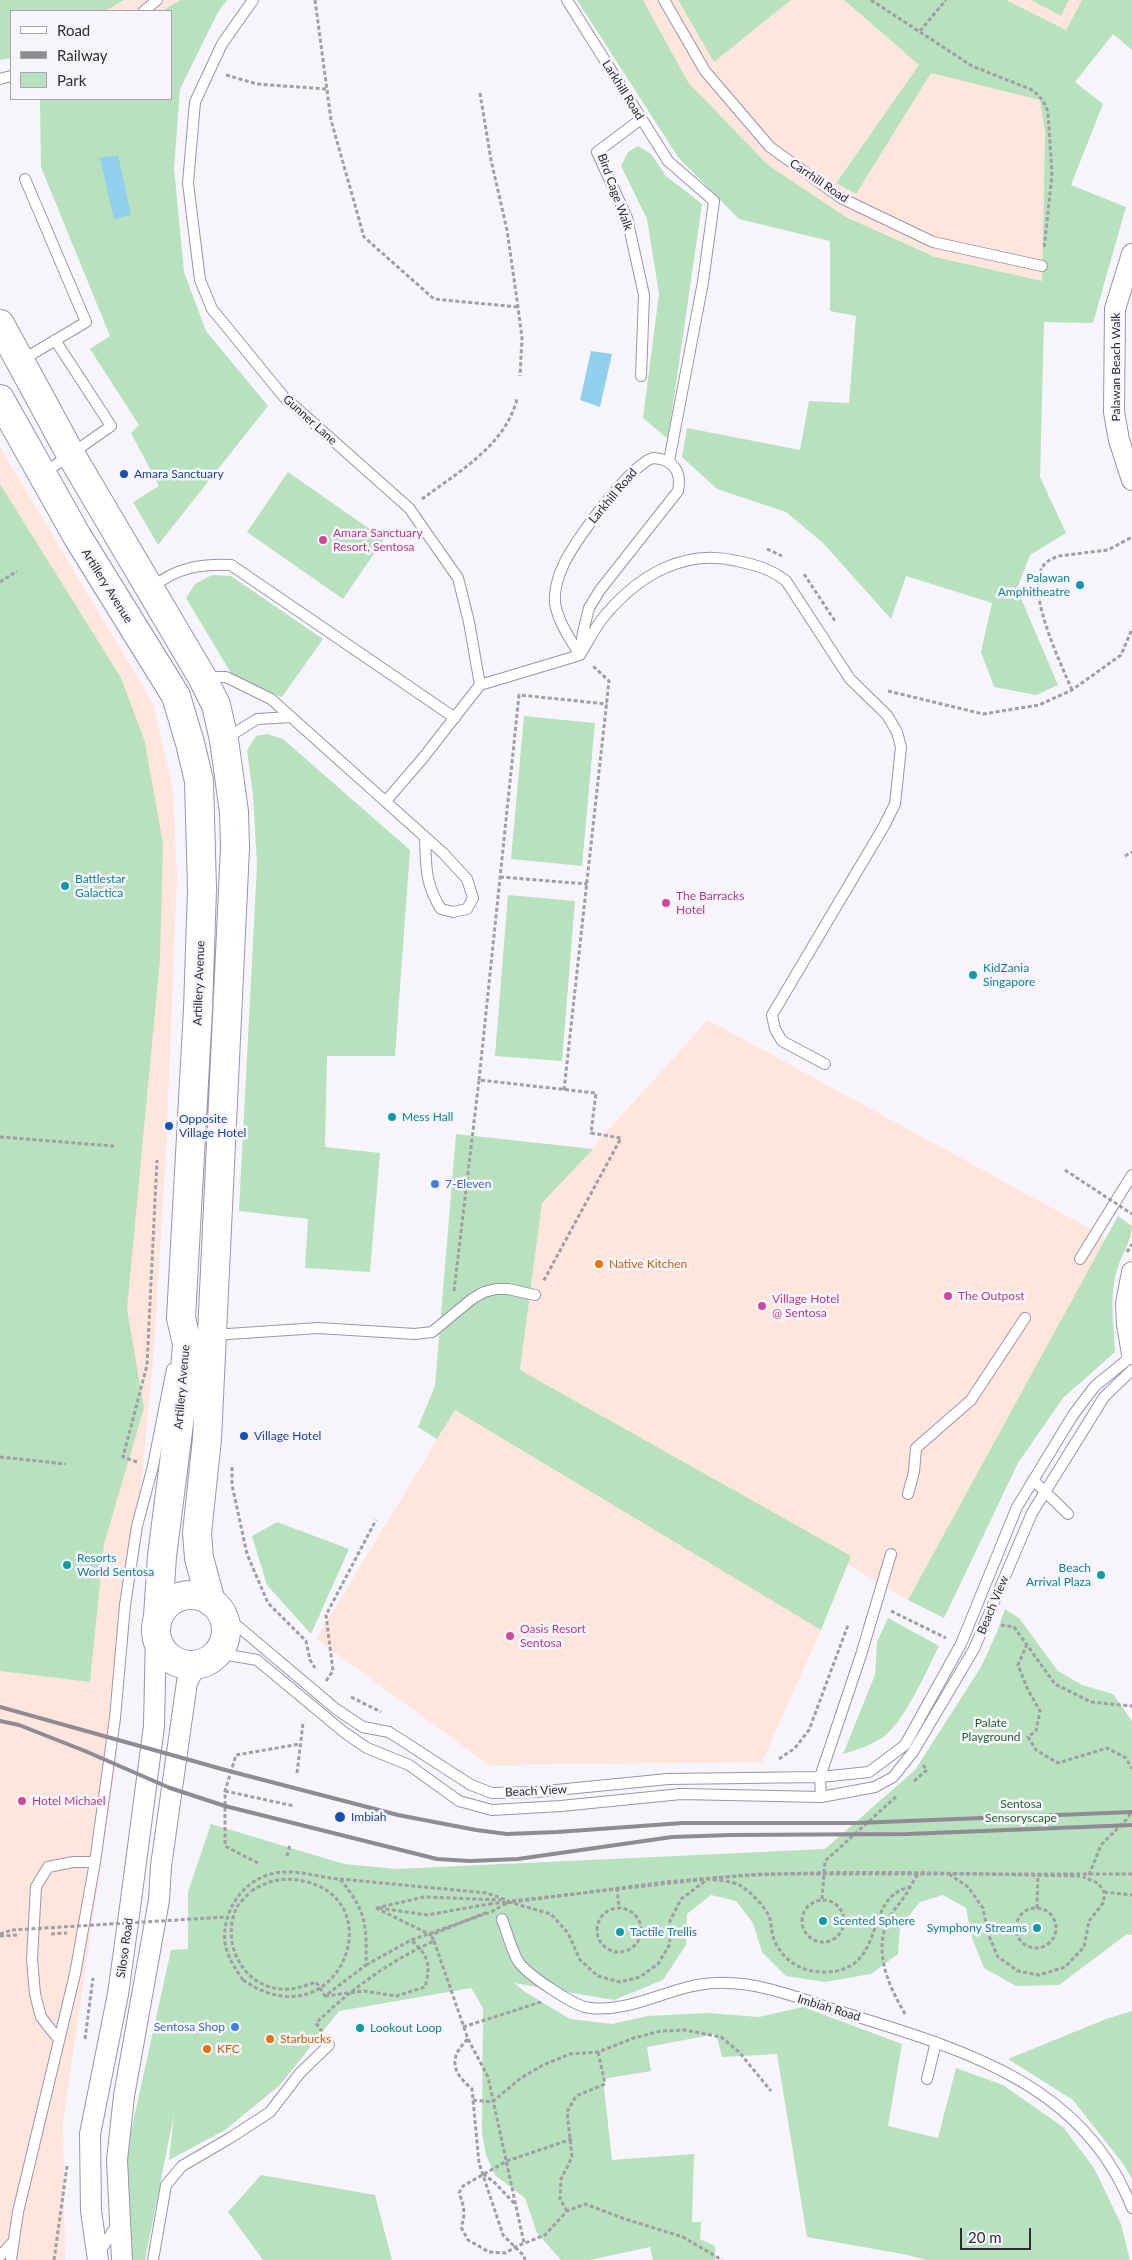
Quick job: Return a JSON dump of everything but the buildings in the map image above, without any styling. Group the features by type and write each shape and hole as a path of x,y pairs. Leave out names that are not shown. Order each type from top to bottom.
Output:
{"street":[{"name":"Palawan Beach Walk","path":"1132,254 1115,309 1114,412 1119,440 1132,480"},
{"name":"Artillery Avenue","path":"0,324 18,362 71,456 202,677 216,704 224,740 234,812 235,848 207,1439 197,1547 225,1633 223,1644 207,1658"},
{"name":"Artillery Avenue","path":"0,399 77,536 176,696 199,781 202,889 199,982 181,1318 187,1344 184,1384 162,1556 157,1625"},
{"path":"1132,1272 1126,1304 1132,1355"},
{"path":"207,1658 186,1664 170,1657 160,1645 157,1625 168,1604 181,1596 202,1596 216,1607"},
{"name":"Siloso Road","path":"97,2258 91,2211 90,2134 118,1994 154,1726 157,1625"},
{"name":"Siloso Road","path":"122,2260 117,2160 124,2096 159,1900 161,1866 187,1682 207,1658"}],"lane":[{"path":"145,10 157,0"},
{"name":"Gunner Lane","path":"253,0 222,44 195,102 188,183 200,280 212,309 284,398 409,508 458,578 480,685"},
{"name":"Larkhill Road","path":"567,0 668,161 714,201 703,282 669,461 653,458 645,460 639,465 578,539 563,566 556,586 555,602 565,630 580,655"},
{"name":"Carrhill Road","path":"664,0 704,71 770,147 841,198 933,242 1042,266"},
{"name":"Bird Cage Walk","path":"641,119 597,152 627,218 644,295 641,376"},
{"path":"18,362 86,322 25,179"},
{"path":"42,475 71,456 110,426 55,340"},
{"path":"580,655 589,608 600,590 678,491 679,475 669,461"},
{"path":"386,800 455,718 480,685 580,655 605,614 628,592 647,578 676,562 700,557 725,558 773,571 786,581 850,679 887,715 897,732 901,747 895,804 884,826 772,1015 775,1029 782,1041 825,1064"},
{"path":"150,589 165,576 204,564 231,565 455,718"},
{"path":"202,677 226,676 271,699 291,716 386,800 425,837 467,879 473,898 467,909 453,912 442,909 432,896 426,874 425,837"},
{"path":"224,740 257,719 291,716"},
{"path":"1080,1259 1132,1174"},
{"path":"212,1335 318,1328 415,1334 432,1332 451,1315 484,1292 508,1289 535,1296"},
{"path":"11,2260 12,2243 75,1974 95,1862 115,1718 125,1605 137,1526 167,1399 181,1318"},
{"path":"908,1494 914,1472 916,1448 971,1400 1025,1318"},
{"name":"Beach View","path":"216,1607 336,1708 363,1727 389,1732 471,1785 492,1793 536,1792 668,1779 820,1777 869,1772 904,1745 961,1644 1017,1508 1073,1415 1095,1386 1132,1355"},
{"name":"Beach View","path":"207,1658 256,1660 345,1733 367,1748 409,1765 459,1801 492,1810 561,1806 681,1794 821,1797 875,1787 893,1777 913,1752 974,1649 1032,1513 1104,1397 1132,1370"},
{"path":"1034,1480 1068,1514"},
{"path":"821,1797 820,1777 861,1655 891,1554"},
{"path":"60,2040 41,2017 35,1994 32,1959 36,1887 48,1868 73,1862 95,1862"},
{"name":"Imbiah Road","path":"502,1919 518,1962 560,1996 590,2008 627,2006 667,1992 715,1983 756,1986 917,2035 966,2053 1034,2087 1077,2122 1105,2156 1126,2192 1132,2208"},
{"path":"927,2079 936,2042"},
{"path":"153,2260 166,2185 182,2166 270,2112 300,2073 329,2045"},
{"path":"97,2258 120,2221"},
{"path":"0,2256 12,2243"}],"path":[{"path":"315,0 331,120 364,237 434,298 518,307"},
{"path":"870,0 972,66 1030,89 1045,102 1048,112 1052,175 1042,266"},
{"path":"920,32 946,0"},
{"path":"209,71 257,84 326,89"},
{"path":"480,93 507,230 518,307 522,338 520,376"},
{"path":"409,508 481,457 513,414 517,399"},
{"path":"1072,690 1051,641 1042,611 1038,578 1040,570 1051,558 1108,550 1132,537"},
{"path":"0,582 17,571"},
{"path":"983,714 1039,705 1072,690 1121,655 1132,629"},
{"path":"564,1090 609,681 580,655"},
{"path":"451,1315 479,1080 519,695 607,704"},
{"path":"1125,856 1132,852"},
{"path":"500,877 587,884"},
{"path":"479,1080 596,1093 591,1133 621,1138 535,1296"},
{"path":"0,1137 114,1146"},
{"path":"152,1466 123,1457 147,1365 157,1160"},
{"path":"1065,1170 1132,1214"},
{"path":"0,1457 66,1464"},
{"path":"232,1466 232,1485 248,1554 268,1603 306,1642 310,1660 325,1684 331,1688"},
{"path":"325,1684 333,1671 326,1615 376,1520"},
{"path":"890,1611 951,1641"},
{"path":"986,1622 1014,1627 1056,1684 1091,1702 1132,1706"},
{"path":"775,1760 782,1759 795,1748 808,1730 848,1625"},
{"path":"1028,1644 1018,1665 1028,1690 1040,1711 1036,1731 1028,1737 1036,1750 1058,1763 1107,1748 1126,1758 1132,1770"},
{"path":"344,1695 362,1701 386,1715"},
{"path":"297,1773 303,1723"},
{"path":"258,1864 225,1846 226,1791 236,1755 300,1744"},
{"path":"912,1783 926,1770 913,1752"},
{"path":"822,1900 824,1861 905,1789"},
{"path":"226,1791 294,1806"},
{"path":"1089,1875 1101,1845 1127,1819 1132,1811"},
{"path":"287,1856 290,1844"},
{"path":"325,1996 320,1989 316,1982 299,1988 280,1990 263,1984 248,1974 237,1959 231,1942 232,1923 238,1906 250,1892 265,1882 283,1878 301,1880 320,1885 337,1897 346,1916 350,1936 346,1957 335,1974 320,1988 314,1991 301,1996 280,1997 260,1991 243,1980 231,1963 225,1943 225,1923 232,1903 245,1887 262,1877 283,1872 487,1893 509,1902 550,1914 568,1933 580,1960 598,1976 620,1982 640,1978 658,1964 670,1944 669,1923 681,1899 708,1879 740,1885 762,1904 770,1918 774,1942 789,1962 811,1972 832,1972 856,1963 870,1943 885,1902 897,1889 910,1887"},
{"path":"760,1874 892,1873"},
{"path":"376,1908 424,1897 509,1902 665,1882 760,1874 892,1873 1080,1876 1098,1883 1104,1892 1104,1902 1089,1921 1084,1947 1065,1967 1039,1975 1018,1971 998,1957 988,1934 983,1908 968,1887 948,1874"},
{"path":"917,2035 889,1986 881,1954 886,1924 895,1907 905,1898 918,1874"},
{"path":"948,1874 1080,1876 1132,1874"},
{"path":"1037,1908 1038,1875"},
{"path":"340,1879 356,1899 364,1917 366,1965"},
{"path":"376,1908 427,1915 489,1904 665,1882"},
{"path":"617,1888 619,1908"},
{"path":"1104,1892 1132,1895"},
{"path":"822,1900 833,1902 841,1910 844,1920 841,1931 834,1939 823,1942 812,1939 805,1931 802,1921 804,1910 812,1902 822,1900"},
{"path":"431,1935 509,1902"},
{"path":"325,1996 366,1965 411,1940 491,1912 509,1902"},
{"path":"376,1908 431,1935 434,1941 468,2039 488,2078 524,2243"},
{"path":"619,1908 630,1910 639,1919 642,1930 639,1942 631,1950 620,1953 608,1950 600,1942 596,1930 599,1919 608,1910 619,1908"},
{"path":"1037,1908 1047,1912 1054,1919 1056,1930 1053,1940 1046,1946 1035,1948 1025,1946 1018,1937 1016,1927 1019,1918 1023,1914 1037,1908"},
{"path":"0,1934 12,1930 226,1917"},
{"path":"325,1996 364,1991 396,1996 425,1987 430,1969 423,1950 411,1940"},
{"path":"329,2045 316,2022 385,1966 434,1941"},
{"path":"464,2027 560,1996"},
{"path":"474,2100 492,2102 521,2078 543,2065 570,2054 598,2052 634,2038 661,2031 686,2030 721,2037 739,2052 771,2091"},
{"path":"468,2039 457,2049 454,2065 459,2078 472,2089 479,2163 503,2236 524,2256 525,2260"},
{"path":"567,2211 560,2198 561,2179 572,2157 572,2139 567,2112 576,2096 605,2084 598,2052"},
{"path":"572,2139 507,2161 462,2186 459,2193 464,2207 465,2218 461,2227 468,2240 489,2252 506,2253 515,2247 545,2235 567,2211 585,2204 683,2237 722,2260"},
{"path":"483,2174 494,2182 516,2205"}],"shaded area":[{"path":"42,0 180,0 164,10 41,10"},
{"path":"643,0 678,0 714,62 791,0 844,0 919,65 836,182 856,194 931,73 1041,100 1045,131 1042,281 935,257 846,217 768,165 688,82"},
{"path":"1006,0 1082,0 1066,30"},
{"name":"Resorts World Sentosa","path":"0,447 153,703 173,791 177,877 166,1154 154,1349 113,1781 63,2122 65,2260 0,2260"},
{"name":"Village Hotel @ Sentosa","path":"708,1020 1107,1238 908,1600 520,1370 542,1203"},
{"path":"455,1410 821,1630 762,1762 489,1765 316,1639"}],"green space":[{"path":"0,0 124,0 107,10 10,10 10,58 0,60"},
{"path":"180,0 227,0 218,12 180,89 174,168 184,272 206,331 268,406 158,545 133,502 159,486 131,433 139,425 90,349 110,336 41,167 40,100 172,100 172,10 164,10"},
{"path":"577,0 643,0 688,82 768,165 846,217 935,257 1042,281 1045,131 1040,100 931,73 856,194 836,183 919,65 844,0 1006,0 1066,30 1082,0 1132,0 1132,50 1113,34 1075,82 1103,104 1071,185 1126,207 1093,323 1044,322 1040,477 1066,533 1030,555 1017,589 1058,685 1036,695 994,687 981,652 992,603 906,576 891,619 824,544 786,512 717,489 682,457 687,428 800,450 809,401 849,403 856,316 830,311 830,241 739,219 678,157"},
{"path":"678,0 791,0 714,62"},
{"path":"1031,0 1069,0 1061,16"},
{"path":"638,146 651,154 666,176 702,204 668,439 643,418 659,294 647,219 621,166 628,152"},
{"path":"288,472 384,539 343,599 247,532"},
{"name":"Resorts World Sentosa","path":"0,484 121,678 145,742 163,844 160,959 127,1309 144,1408 104,1544 90,1682 0,1671"},
{"path":"212,575 231,576 323,639 282,697 237,683 186,598 195,584"},
{"path":"524,716 595,723 582,866 511,859"},
{"path":"267,734 283,739 410,850 395,1056 327,1056 325,1147 380,1153 370,1272 305,1268 308,1219 239,1211 257,865 253,795 247,750 256,736"},
{"path":"508,895 575,901 562,1061 495,1056"},
{"path":"456,1134 593,1149 542,1203 520,1370 851,1556 821,1630 455,1410 437,1439 418,1427 435,1386"},
{"path":"1118,1216 1132,1226 1132,1232 1117,1270 1113,1290 1115,1352 1063,1398 1018,1463 944,1618 908,1600"},
{"path":"277,1522 349,1549 311,1634 267,1585 252,1536"},
{"name":"Sentosa Sensoryscape","path":"1005,1609 1019,1618 1058,1671 1082,1685 1113,1694 1132,1721 1132,1935 1127,1934 1059,1985 1016,1986 984,1968 972,1938 966,1908 943,1895 920,1902 900,1927 898,1954 871,1974 825,1982 786,1976 762,1952 753,1923 736,1901 711,1895 687,1914 686,1945 663,1980 614,2000 514,1983 525,1992 570,2019 612,2024 648,2016 707,2013 759,2017 803,2007 902,2044 888,2126 938,2138 956,2068 1003,2085 1063,2127 1094,2168 1121,2224 1130,2260 926,2260 807,2237 777,2054 722,2057 716,2034 647,2047 651,2071 603,2079 612,2160 694,2154 692,2222 701,2222 700,2239 715,2246 715,2260 653,2260 650,2247 590,2260 561,2260 537,2233 525,2198 495,2175 486,2155 482,2133 483,2008 471,1988 339,2011 280,2085 225,2130 169,2160 174,2114 145,2260 132,2260 125,2194 128,2145 171,1950 188,1949 188,1892 211,1824 344,1864 396,1869 825,1849 915,1770 981,1667"},
{"path":"888,1618 939,1646 907,1709 890,1731 873,1743 843,1754 875,1675 877,1642"},
{"path":"1132,2011 1132,2179 1124,2165 1073,2100 1008,2059 1106,2019"},
{"path":"261,2175 375,2195 392,2260 263,2260 228,2212"}],"water":[{"path":"118,155 131,215 114,219 100,158"},
{"path":"591,351 612,354 600,407 580,400"}],"railway":[{"path":"0,1707 229,1771 398,1815 507,1834 683,1823 857,1823 1132,1812"},
{"path":"0,1721 19,1725 170,1788 225,1806 437,1859 470,1861 518,1859 672,1837 908,1834 1132,1825"}],"place":[{"name":"Amara Sanctuary","path":"124,474"},
{"name":"Amara Sanctuary Resort, Sentosa","path":"323,540"},
{"name":"Palawan Amphitheatre","path":"1080,585"},
{"name":"Battlestar Galactica","path":"65,886"},
{"name":"The Barracks Hotel","path":"666,903"},
{"name":"KidZania Singapore","path":"973,975"},
{"name":"Mess Hall","path":"392,1117"},
{"name":"Opposite Village Hotel","path":"169,1126"},
{"name":"7-Eleven","path":"435,1184"},
{"name":"Native Kitchen","path":"599,1264"},
{"name":"The Outpost","path":"948,1296"},
{"name":"Village Hotel @ Sentosa","path":"762,1306"},
{"name":"Village Hotel","path":"244,1436"},
{"name":"Resorts World Sentosa","path":"67,1565"},
{"name":"Beach Arrival Plaza","path":"1101,1575"},
{"name":"Oasis Resort Sentosa","path":"510,1636"},
{"name":"Hotel Michael","path":"22,1801"},
{"name":"Imbiah","path":"340,1817"},
{"name":"Scented Sphere","path":"823,1921"},
{"name":"Symphony Streams","path":"1037,1928"},
{"name":"Tactile Trellis","path":"620,1932"},
{"name":"Sentosa Shop","path":"235,2027"},
{"name":"Lookout Loop","path":"360,2028"},
{"name":"Starbucks","path":"270,2039"},
{"name":"KFC","path":"207,2049"}],"park label":[{"name":"Palate Playground","path":"991,1730"}]}
